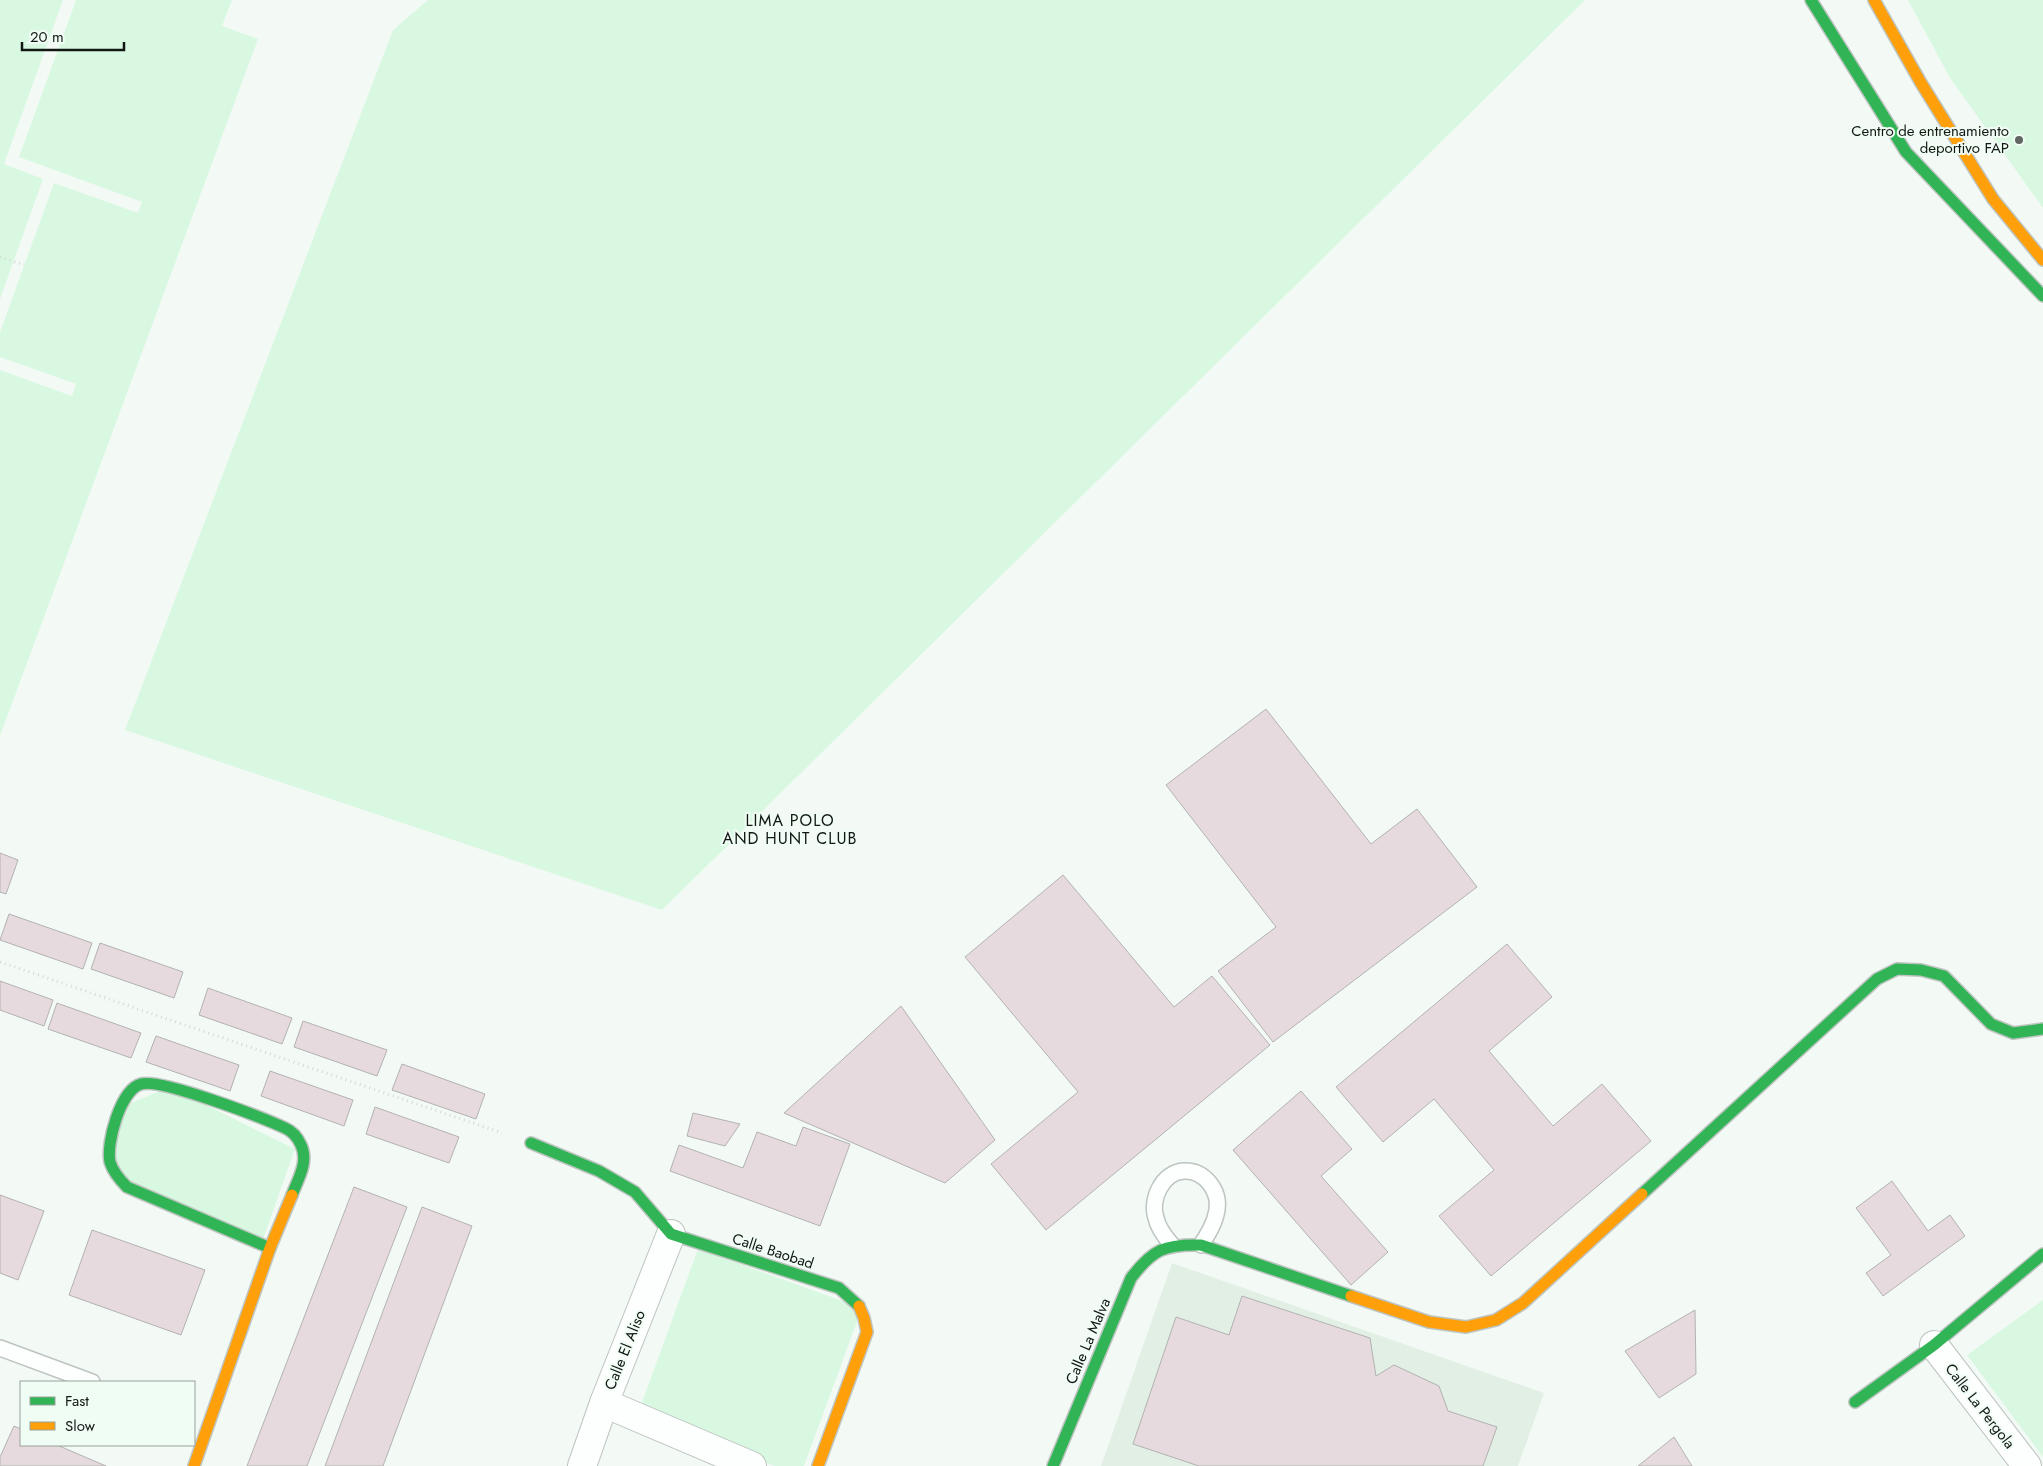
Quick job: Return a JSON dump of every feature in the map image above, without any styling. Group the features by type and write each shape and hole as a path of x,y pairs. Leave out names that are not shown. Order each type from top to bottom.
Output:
{"street":[{"path":"1811,0 1906,152 2043,296"},
{"path":"1874,0 1921,84 1992,199 2043,260"},
{"path":"1172,1245 1201,1245 1429,1322 1466,1328 1496,1320 1524,1303 1876,978 1897,969 1921,970 1944,976 1991,1024 2013,1033 2043,1029"},
{"path":"194,1466 201,1423 304,1165 304,1152 299,1139 287,1130 170,1086 149,1083 134,1088 120,1113 110,1143 109,1160 114,1176 127,1187 270,1248"},
{"path":"531,1143 599,1171 635,1192 671,1234"},
{"name":"Calle El Aliso","path":"582,1466 604,1403 671,1234"},
{"name":"Calle Baobad","path":"671,1234 839,1288 861,1306 867,1332 818,1466"},
{"name":"Calle La Malva","path":"1053,1466 1131,1278 1145,1258 1157,1249 1172,1245"},
{"path":"1855,1402 1934,1345 2043,1254"},
{"name":"Calle La Pergola","path":"1934,1345 2027,1466"},
{"path":"604,1403 752,1466"}],"lane":[{"path":"1172,1245 1164,1236 1156,1218 1155,1200 1157,1191 1167,1178 1174,1173 1184,1171 1204,1177 1211,1184 1217,1201 1217,1210 1212,1229 1201,1245"},
{"path":"0,1348 89,1381"}],"path":[{"path":"0,256 24,265"},
{"path":"0,962 531,1143"}],"shaded area":[{"path":"1172,1263 1544,1393 1518,1466 1101,1466"}],"green space":[{"path":"0,0 63,0 4,164 43,179 0,299"},
{"path":"76,0 232,0 222,26 258,39 0,736 0,370 72,396 76,384 0,357 0,332 54,183 138,213 142,202 19,157"},
{"path":"428,0 1585,0 662,910 125,730 393,30"},
{"name":"Centro de entrenamiento deportivo FAP","path":"1908,0 2043,0 2043,208 1950,78"},
{"path":"170,1087 295,1149 261,1245 126,1188 109,1143 123,1106"},
{"path":"698,1249 862,1308 804,1466 775,1466 637,1416"},
{"path":"2043,1300 2043,1457 1967,1355"}],"building":[{"path":"1266,709 1371,844 1417,809 1477,887 1273,1042 1218,971 1276,927 1166,785"},
{"path":"0,853 18,860 6,894 0,892"},
{"path":"1063,875 1174,1007 1212,976 1270,1045 1046,1230 991,1164 1078,1092 965,957"},
{"path":"9,914 92,943 83,969 0,940"},
{"path":"100,943 183,972 174,998 91,969"},
{"path":"1507,944 1552,997 1489,1051 1553,1126 1602,1084 1651,1141 1491,1276 1439,1216 1494,1170 1434,1099 1383,1142 1336,1087"},
{"path":"0,981 53,1000 44,1026 0,1010"},
{"path":"208,988 292,1018 282,1044 199,1015"},
{"path":"57,1003 141,1033 131,1058 48,1029"},
{"path":"901,1006 995,1140 945,1183 784,1113"},
{"path":"303,1021 387,1050 377,1076 294,1047"},
{"path":"156,1036 239,1065 230,1091 146,1062"},
{"path":"402,1064 485,1094 476,1119 392,1090"},
{"path":"270,1071 353,1100 344,1126 261,1096"},
{"path":"1301,1091 1352,1149 1321,1176 1388,1252 1351,1285 1233,1150"},
{"path":"375,1107 459,1137 449,1163 366,1134"},
{"path":"693,1113 740,1124 725,1146 687,1136"},
{"path":"803,1127 850,1144 820,1226 670,1171 679,1145 743,1168 757,1132 796,1146"},
{"path":"1892,1181 1928,1231 1950,1215 1965,1236 1883,1296 1866,1273 1891,1255 1856,1208"},
{"path":"354,1187 407,1207 307,1466 247,1466"},
{"path":"0,1195 44,1211 18,1280 0,1273"},
{"path":"422,1207 472,1226 383,1466 325,1466"},
{"path":"92,1230 205,1270 181,1335 69,1295"},
{"path":"1242,1296 1370,1338 1376,1376 1394,1365 1439,1386 1448,1411 1497,1427 1483,1466 1199,1466 1133,1444 1176,1317 1229,1335"},
{"path":"1695,1310 1696,1374 1659,1398 1625,1351"},
{"path":"14,1426 20,1429 20,1446 59,1446 106,1466 0,1466 0,1457"},
{"path":"1674,1437 1692,1466 1638,1466"}],"traffic: fast":[{"path":"1811,0 1906,152 2043,296"},
{"path":"1642,1194 1877,979 1897,969 1921,970 1944,976 1991,1024 2013,1033 2043,1029"},
{"path":"270,1248 127,1187 119,1179 110,1162 110,1143 116,1118 127,1096 133,1088 141,1084 169,1087 212,1100 288,1129 300,1142 304,1158 302,1170 292,1195"},
{"path":"531,1143 599,1171 635,1192 671,1234 839,1288 859,1306"},
{"path":"1053,1466 1131,1278 1146,1260 1161,1250 1169,1247 1201,1245 1351,1296"},
{"path":"1855,1402 1934,1345 2043,1254"}],"traffic: slow":[{"path":"1874,0 1921,83 1993,199 2043,260"},
{"path":"1351,1296 1429,1322 1466,1327 1496,1320 1523,1303 1642,1194"},
{"path":"194,1466 270,1248 292,1195"},
{"path":"818,1466 867,1332 859,1306"}],"place":[{"name":"Centro de entrenamiento deportivo FAP","path":"2019,140"}],"district":[{"name":"LIMA POLO AND HUNT CLUB","path":"790,829"}]}
